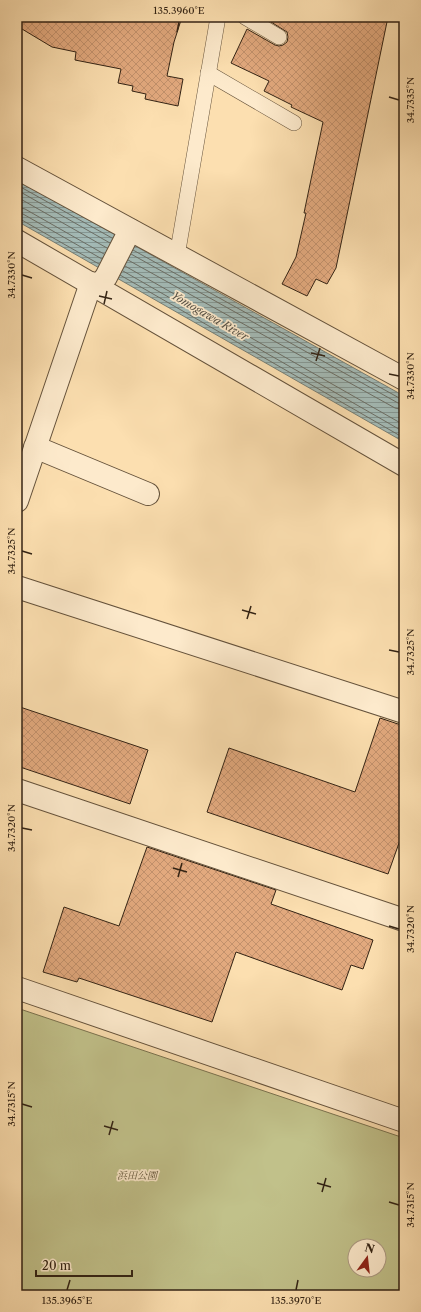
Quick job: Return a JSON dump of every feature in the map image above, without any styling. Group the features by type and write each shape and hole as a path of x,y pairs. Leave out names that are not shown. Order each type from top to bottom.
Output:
{"street":[{"path":"17,168 129,233 177,256 404,380"},
{"path":"17,501 35,447 98,282 129,233"},
{"path":"17,241 98,282 404,465"},
{"path":"35,447 148,494"},
{"path":"17,587 404,712"},
{"path":"17,790 404,920"},
{"path":"17,988 404,1121"}],"lane":[{"path":"177,256 218,17"},
{"path":"245,17 279,37"},
{"path":"208,73 294,123"}],"green space":[{"name":"浜田公園","path":"17,1008 404,1138 404,1295 17,1295"}],"water":[{"name":"Yomogawa River","path":"17,180 404,396 404,442 17,221"}],"building":[{"path":"17,17 182,17 174,42 167,76 183,79 178,106 145,99 146,94 132,91 133,86 118,83 121,69 75,60 76,52 52,47 17,26"},
{"path":"263,17 388,17 336,268 327,284 316,279 307,296 282,284 296,257 323,122 291,107 292,105 264,91 269,81 231,63 247,29 275,45 283,45 287,42 287,32"},
{"path":"17,706 148,750 130,804 17,766"},
{"path":"380,718 404,726 404,829 388,874 207,812 229,748 355,792"},
{"path":"147,847 276,890 271,904 373,940 363,969 351,965 342,990 236,952 212,1022 79,978 77,982 43,972 64,907 119,926"}]}
